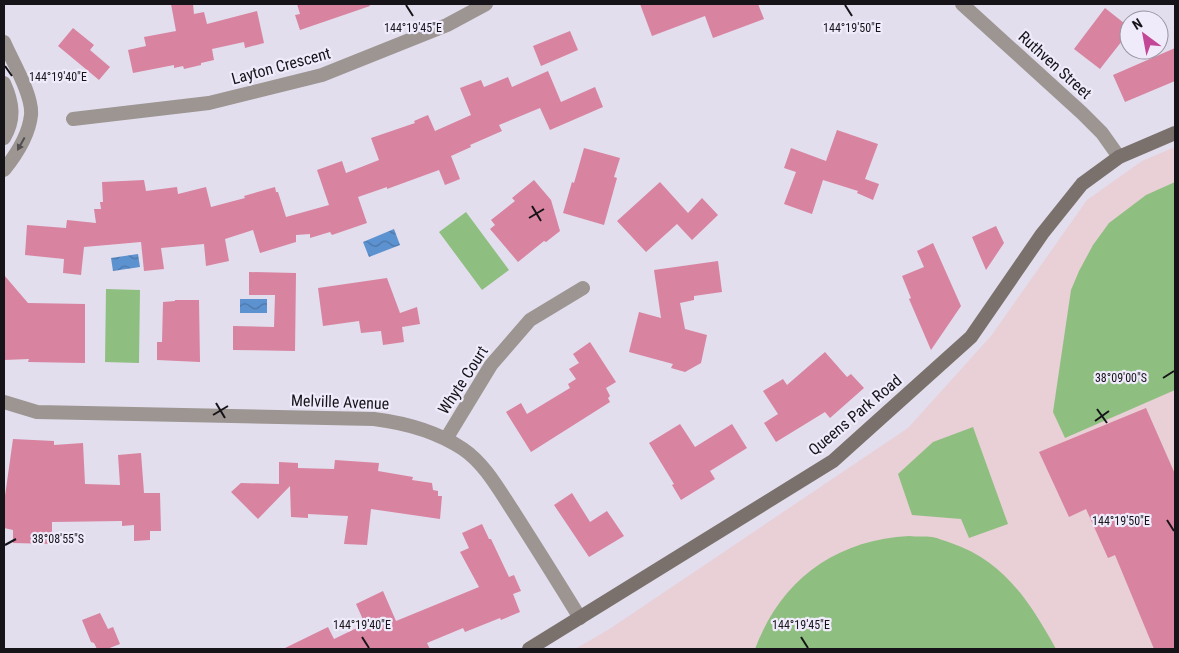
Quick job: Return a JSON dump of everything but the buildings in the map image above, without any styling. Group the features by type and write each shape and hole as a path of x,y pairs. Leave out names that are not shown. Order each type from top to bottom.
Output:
{"main road":[{"name":"Queens Park Road","path":"530,649 832,461 971,338 1042,234 1082,184 1119,157 1175,133"}],"street":[{"name":"Layton Crescent","path":"73,119 209,103 322,75 447,25 486,4"},
{"name":"Ruthven Street","path":"962,4 1082,113 1102,133 1119,157"},
{"path":"4,42 24,85 32,114 24,140 4,170"},
{"path":"4,83 13,113 4,138"},
{"name":"Whyte Court","path":"446,439 491,365 530,320 582,288"},
{"name":"Melville Avenue","path":"4,402 37,412 374,419 398,422 427,430 464,450 479,463 534,544 580,618"}],"shaded area":[{"path":"1175,147 1175,649 575,649 608,630 908,428 991,336 1087,200 1142,161"}],"green space":[{"path":"1175,182 1175,390 1065,438 1053,412 1071,290 1079,271 1093,245 1109,223 1146,195"},
{"path":"466,212 509,270 482,290 439,232"},
{"path":"106,289 140,290 139,363 105,362"},
{"path":"973,427 1008,524 969,538 961,519 912,515 898,474 933,442"},
{"path":"909,536 929,537 951,543 970,551 1001,572 1014,585 1036,615 1056,649 755,649 766,624 780,603 796,584 814,568 835,555 857,546 882,539"}],"water":[{"path":"394,229 400,245 369,257 363,242"},
{"path":"138,254 140,267 113,271 111,258"},
{"path":"240,299 267,299 267,313 240,313"}]}
